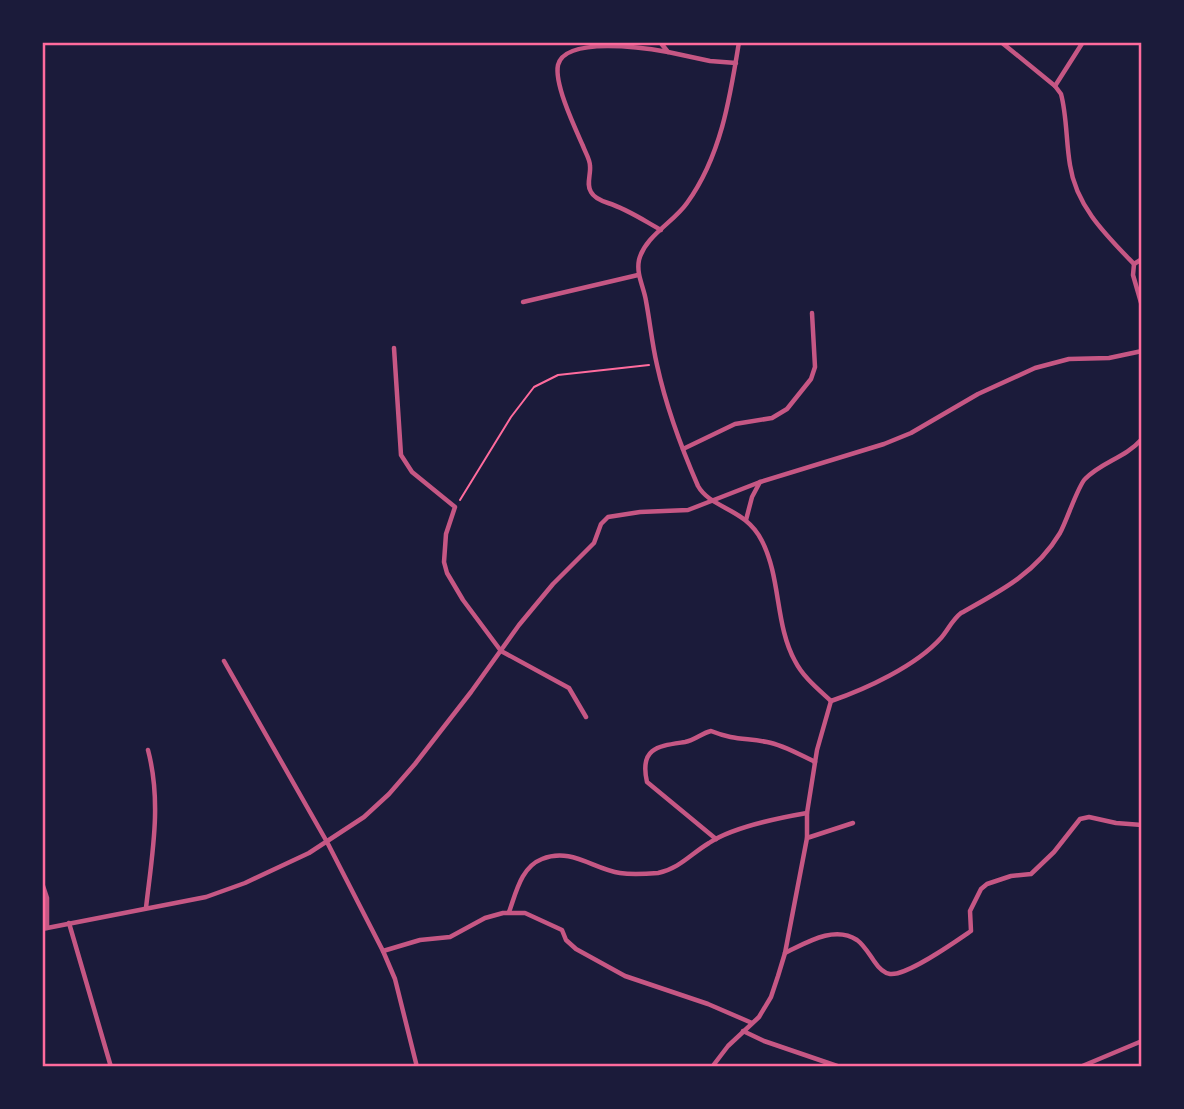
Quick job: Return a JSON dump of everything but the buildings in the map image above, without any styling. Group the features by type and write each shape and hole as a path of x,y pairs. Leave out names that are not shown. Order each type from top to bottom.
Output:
{"street":[{"path":"660,42 667,52"},
{"path":"739,42 721,134 707,170 687,204 650,241 640,256 638,275 645,296 657,365 683,449 701,492 746,520 762,540 789,649 795,663 812,684 831,701"},
{"path":"1001,42 1055,86 1063,100 1075,190 1098,226 1134,264 1133,275 1142,306"},
{"path":"1055,86 1083,42"},
{"path":"661,230 624,208 592,195 589,190 591,164 568,111 558,75 558,64 564,54 574,49 624,47 736,63"},
{"path":"1134,264 1142,260"},
{"path":"523,302 638,275"},
{"path":"683,449 735,424 772,418 787,409 811,379 815,367 812,313"},
{"path":"394,348 401,455 412,471 454,505 455,509 443,551 447,573 463,600 501,651 569,688 586,717"},
{"path":"42,883 47,898 45,929 206,897 289,864 364,817 389,794 422,755 519,625 553,584 594,543 604,520 613,515 676,512 760,481 903,436 978,394 1035,368 1069,359 1109,358 1142,351"},
{"path":"831,701 854,693 918,658 940,639 961,613 1025,576 1060,533 1082,481 1133,450 1142,439"},
{"path":"746,520 752,497 760,481"},
{"path":"224,661 327,842 383,951 395,979 417,1067"},
{"path":"712,1067 728,1046 759,1017 771,997 785,953 807,838 807,814 815,762 831,701"},
{"path":"716,839 647,782 648,758 657,747 684,742 711,731 736,740 757,740 778,745 815,762"},
{"path":"146,908 156,818 155,788 148,750"},
{"path":"509,912 523,876 541,859 563,855 577,857 620,873 660,872 678,865 716,839 771,820 807,814"},
{"path":"785,953 835,934 859,941 884,973 907,971 971,931 970,911 981,889 997,880 1034,872 1054,852 1080,818 1142,825"},
{"path":"807,838 853,823"},
{"path":"383,951 420,940 450,937 485,918 509,912 524,913 562,930 566,940 576,949 625,976 708,1004 752,1023"},
{"path":"69,923 111,1067"},
{"path":"743,1031 782,1048 840,1067"},
{"path":"1080,1067 1142,1041"}],"path":[{"path":"455,509 511,417 534,387 558,375 657,365"}]}
